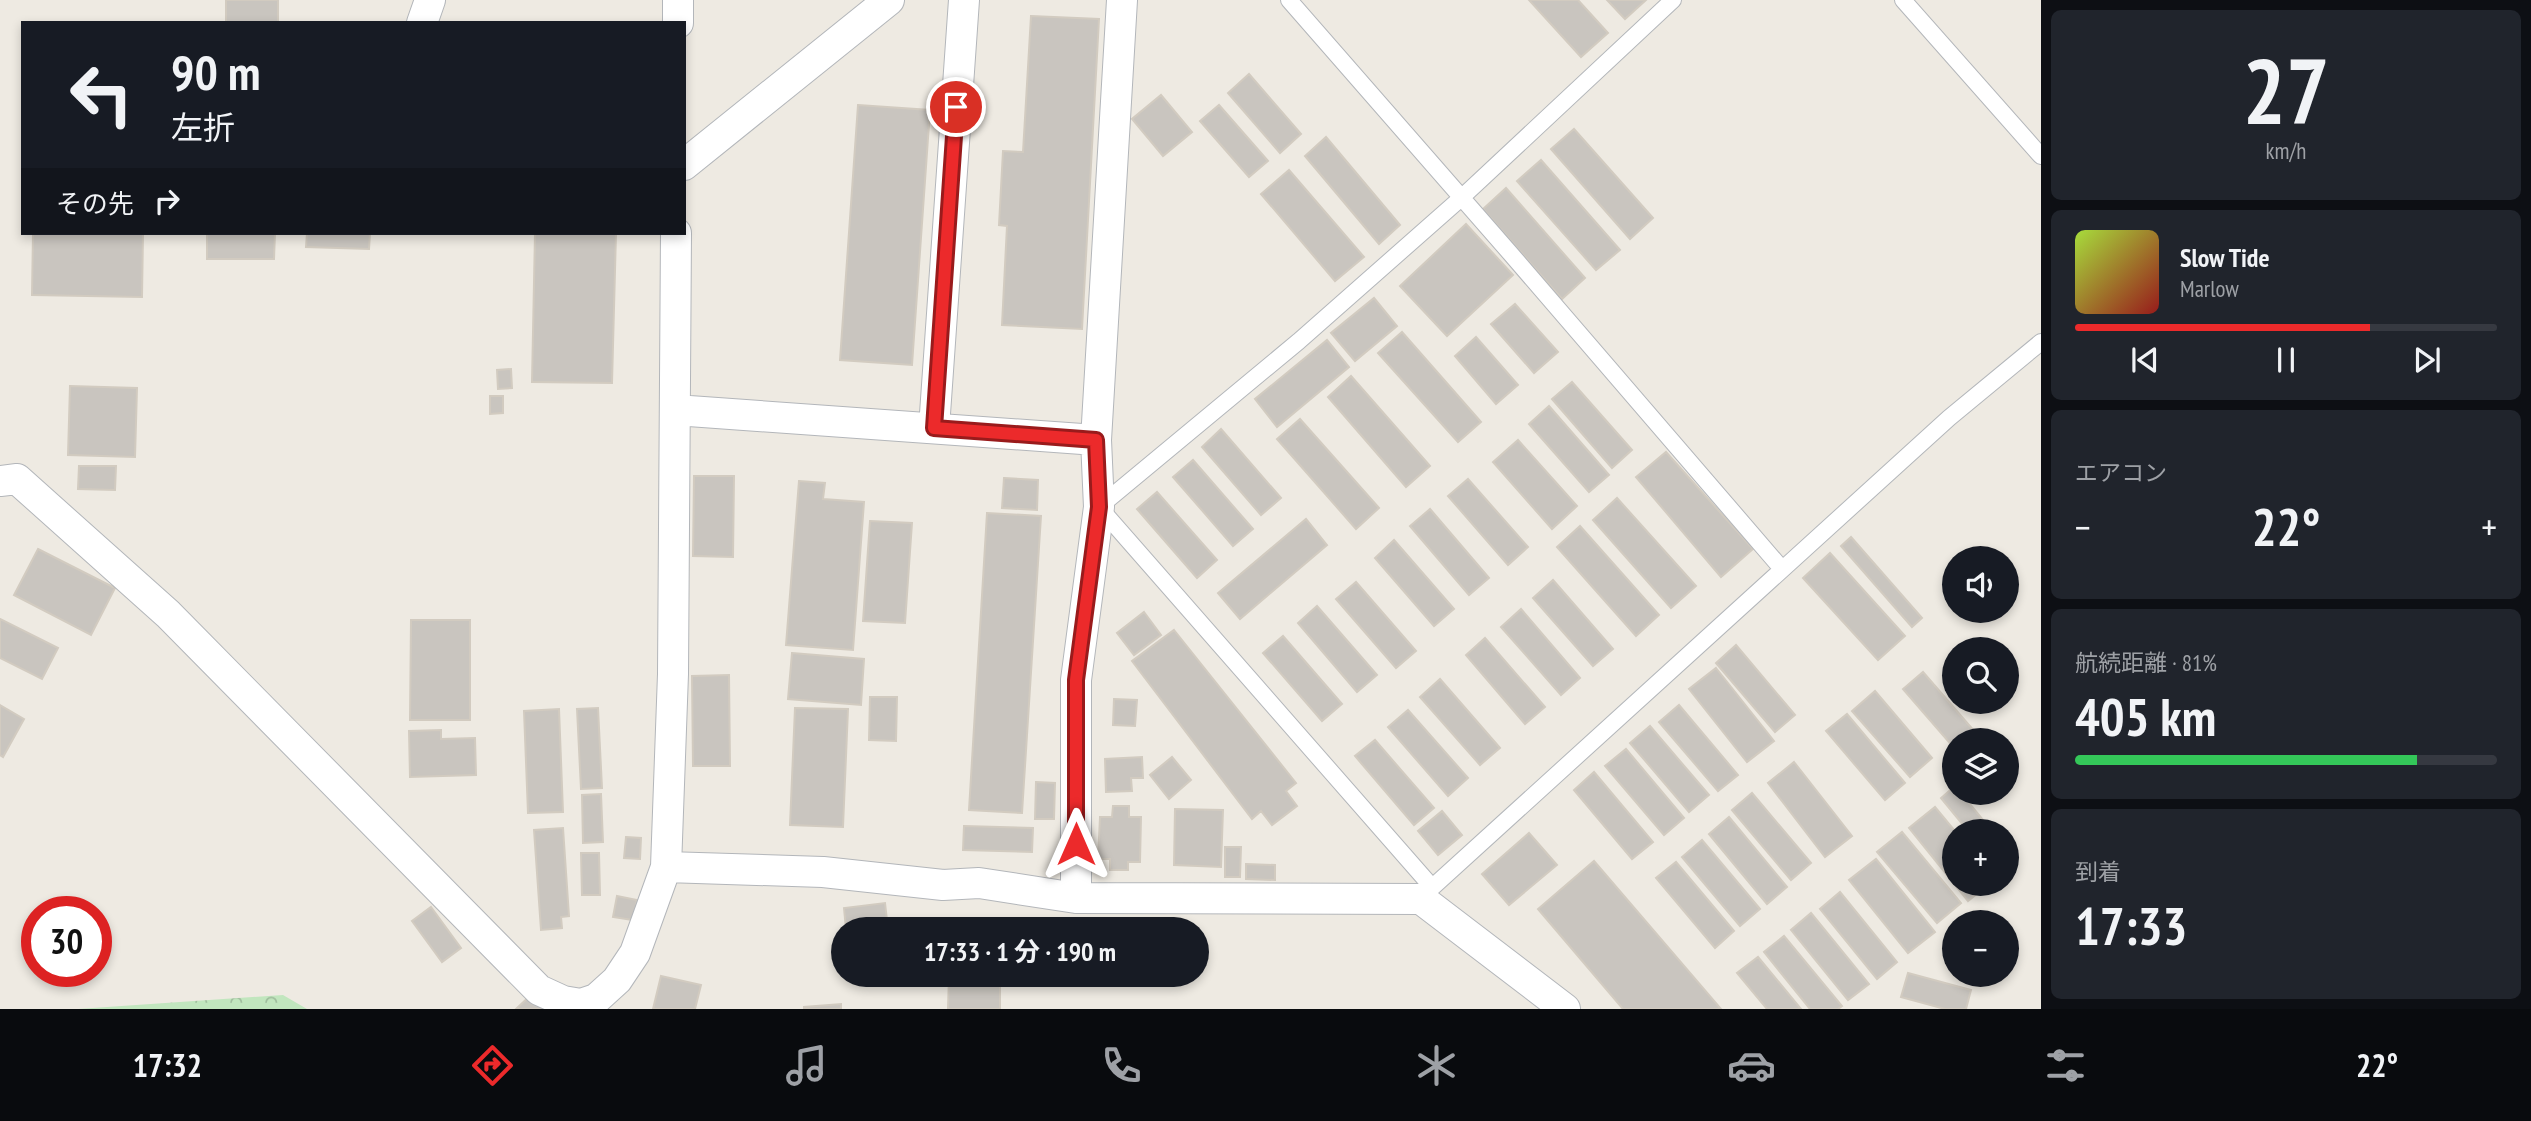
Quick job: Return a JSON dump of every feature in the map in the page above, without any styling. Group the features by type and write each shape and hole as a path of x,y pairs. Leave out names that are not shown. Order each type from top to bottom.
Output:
{"street":[{"path":"423,21 430,0"},
{"path":"678,0 678,21"},
{"path":"686,163 889,0"},
{"path":"934,428 964,0"},
{"path":"1076,898 1076,680 1099,507 1096,440 1122,0"},
{"path":"0,481 17,479 168,614 539,990 563,1001 581,1004 596,999 617,981 635,953 666,867 673,674 676,235"},
{"path":"675,410 1096,440"},
{"path":"666,867 823,872 943,885 979,883 1076,898 1427,893 1564,1009"}],"lane":[{"path":"1289,0 1782,569"},
{"path":"1674,0 1460,199 1299,341 1099,507 1427,893 1949,418 2041,342"},
{"path":"1903,0 2041,156"}],"green space":[{"path":"283,995 307,1009 78,1009"}],"building":[{"path":"226,0 278,0 278,21 226,21"},
{"path":"1529,0 1578,0 1608,33 1581,57"},
{"path":"1607,0 1646,0 1625,19"},
{"path":"1031,16 1099,19 1082,329 1002,325 1007,226 999,225 1003,151 1023,152"},
{"path":"1249,74 1301,134 1280,153 1228,93"},
{"path":"1161,95 1192,132 1163,156 1132,119"},
{"path":"858,105 930,110 912,365 840,360"},
{"path":"1219,105 1268,161 1249,177 1200,121"},
{"path":"1574,129 1653,218 1630,239 1551,149"},
{"path":"1326,137 1400,225 1379,244 1305,156"},
{"path":"1541,160 1620,250 1596,270 1517,181"},
{"path":"1289,170 1364,257 1335,281 1261,194"},
{"path":"1506,188 1585,278 1562,299 1483,209"},
{"path":"1466,224 1513,275 1447,336 1400,286"},
{"path":"33,235 143,235 142,297 32,295"},
{"path":"207,235 275,235 274,259 207,259"},
{"path":"307,235 370,235 369,249 306,247"},
{"path":"535,235 616,235 612,383 532,382"},
{"path":"1374,298 1397,326 1355,361 1331,333"},
{"path":"1515,304 1558,352 1534,373 1491,324"},
{"path":"1402,332 1481,422 1458,442 1378,353"},
{"path":"1476,337 1518,385 1496,404 1455,356"},
{"path":"1327,340 1349,367 1277,427 1255,399"},
{"path":"511,369 512,388 498,389 497,370"},
{"path":"1351,376 1430,466 1406,487 1328,397"},
{"path":"1572,382 1632,450 1612,468 1552,399"},
{"path":"70,386 137,388 135,457 68,455"},
{"path":"490,396 503,396 503,413 490,414"},
{"path":"1549,406 1609,475 1589,492 1529,424"},
{"path":"1300,419 1379,508 1356,529 1277,439"},
{"path":"1221,429 1281,498 1261,515 1202,447"},
{"path":"1518,440 1577,506 1552,529 1493,462"},
{"path":"1666,452 1753,549 1721,577 1636,477"},
{"path":"1193,460 1253,529 1233,546 1173,477"},
{"path":"79,466 116,466 115,490 78,489"},
{"path":"694,476 734,476 733,557 693,556"},
{"path":"1004,478 1038,480 1037,510 1002,508"},
{"path":"1468,479 1528,547 1508,565 1448,496"},
{"path":"799,481 825,483 823,499 864,502 853,650 786,645"},
{"path":"1157,492 1217,560 1197,578 1137,509"},
{"path":"1617,498 1696,586 1671,608 1593,520"},
{"path":"1430,509 1489,578 1469,595 1410,526"},
{"path":"987,513 1041,516 1022,813 969,810"},
{"path":"1306,519 1327,545 1240,619 1218,593"},
{"path":"870,521 912,523 905,623 863,621"},
{"path":"1580,526 1659,615 1636,636 1557,547"},
{"path":"1851,537 1922,618 1912,627 1841,546"},
{"path":"1394,540 1454,609 1434,626 1375,558"},
{"path":"38,549 115,588 91,635 14,595"},
{"path":"1830,553 1905,636 1878,660 1803,578"},
{"path":"1553,580 1613,649 1593,666 1533,598"},
{"path":"1356,582 1416,651 1396,668 1336,599"},
{"path":"1317,606 1377,675 1357,692 1298,623"},
{"path":"1521,609 1580,678 1561,695 1501,627"},
{"path":"1144,612 1161,635 1134,655 1117,633"},
{"path":"0,619 58,648 42,679 0,658"},
{"path":"411,620 470,620 470,720 410,720"},
{"path":"1174,630 1296,783 1286,791 1297,806 1272,825 1261,811 1252,819 1132,661"},
{"path":"1283,636 1342,704 1322,721 1263,653"},
{"path":"1485,638 1545,707 1525,724 1466,655"},
{"path":"1736,645 1795,715 1775,732 1716,663"},
{"path":"792,653 864,659 861,705 788,699"},
{"path":"1716,668 1774,741 1747,762 1689,689"},
{"path":"1923,672 1942,694 1942,714 1959,714 1972,728 1942,728 1942,734 1903,689"},
{"path":"729,675 730,766 693,766 692,676"},
{"path":"1440,679 1500,748 1480,765 1420,697"},
{"path":"1875,691 1932,758 1910,777 1852,711"},
{"path":"870,697 897,697 896,741 869,740"},
{"path":"1114,699 1137,700 1135,726 1113,725"},
{"path":"0,705 24,719 3,757 0,755"},
{"path":"1679,705 1738,775 1718,791 1659,722"},
{"path":"598,708 602,788 581,789 577,709"},
{"path":"795,708 848,709 843,827 790,825"},
{"path":"559,709 563,812 528,813 524,711"},
{"path":"1408,710 1468,778 1448,796 1388,727"},
{"path":"1847,714 1905,783 1885,800 1826,731"},
{"path":"1650,726 1709,795 1689,812 1630,743"},
{"path":"441,730 441,739 475,738 476,775 410,777 409,731"},
{"path":"1375,740 1434,808 1414,825 1355,756"},
{"path":"1626,749 1684,818 1664,835 1605,766"},
{"path":"1142,757 1143,778 1131,778 1132,791 1106,792 1105,759"},
{"path":"1172,757 1191,780 1169,799 1150,775"},
{"path":"1794,762 1852,836 1825,857 1768,783"},
{"path":"1594,772 1653,842 1632,859 1574,790"},
{"path":"1036,782 1055,783 1054,819 1035,819"},
{"path":"1752,793 1811,863 1791,880 1732,810"},
{"path":"601,794 603,842 583,843 582,795"},
{"path":"1947,805 1971,805 1982,819 1958,819"},
{"path":"1113,806 1129,806 1129,817 1141,817 1140,862 1128,862 1128,870 1110,870 1110,859 1098,859 1100,817 1112,817"},
{"path":"1935,807 1945,819 1942,819 1942,869 1909,828"},
{"path":"1175,809 1223,810 1221,867 1174,865"},
{"path":"1442,811 1462,835 1438,855 1418,831"},
{"path":"1729,817 1787,887 1767,904 1709,834"},
{"path":"964,826 1033,828 1032,852 963,850"},
{"path":"563,828 569,916 561,917 562,928 541,930 534,830"},
{"path":"1902,832 1942,880 1942,896 1955,896 1961,903 1953,910 1942,910 1942,919 1937,923 1877,852"},
{"path":"1529,833 1557,865 1509,905 1482,874"},
{"path":"626,837 641,838 640,859 624,858"},
{"path":"1702,840 1760,909 1740,926 1682,857"},
{"path":"1225,847 1241,847 1240,877 1225,877"},
{"path":"581,853 599,853 600,895 582,895"},
{"path":"1876,859 1935,932 1908,953 1849,880"},
{"path":"1594,861 1721,1009 1623,1009 1538,909"},
{"path":"1676,862 1734,931 1715,948 1656,878"},
{"path":"1246,864 1275,865 1275,880 1246,879"},
{"path":"1840,892 1897,962 1877,979 1820,909"},
{"path":"617,896 637,900 633,920 613,917"},
{"path":"885,903 887,917 845,917 844,908"},
{"path":"431,907 461,948 442,962 412,921"},
{"path":"1811,913 1869,984 1848,1000 1791,930"},
{"path":"1784,936 1842,1006 1838,1009 1810,1009 1764,952"},
{"path":"1758,957 1801,1009 1767,1009 1737,973"},
{"path":"1908,973 1942,982 1942,987 1971,990 1966,1009 1945,1009 1901,997"},
{"path":"661,976 701,985 695,1009 653,1009"},
{"path":"949,987 1000,987 1000,1009 948,1009"},
{"path":"532,994 546,1009 516,1009"},
{"path":"841,1004 841,1009 804,1009 804,1007"}],"route":[{"path":"956,107 934,428 1096,440 1099,507 1076,680 1076,844"}]}
